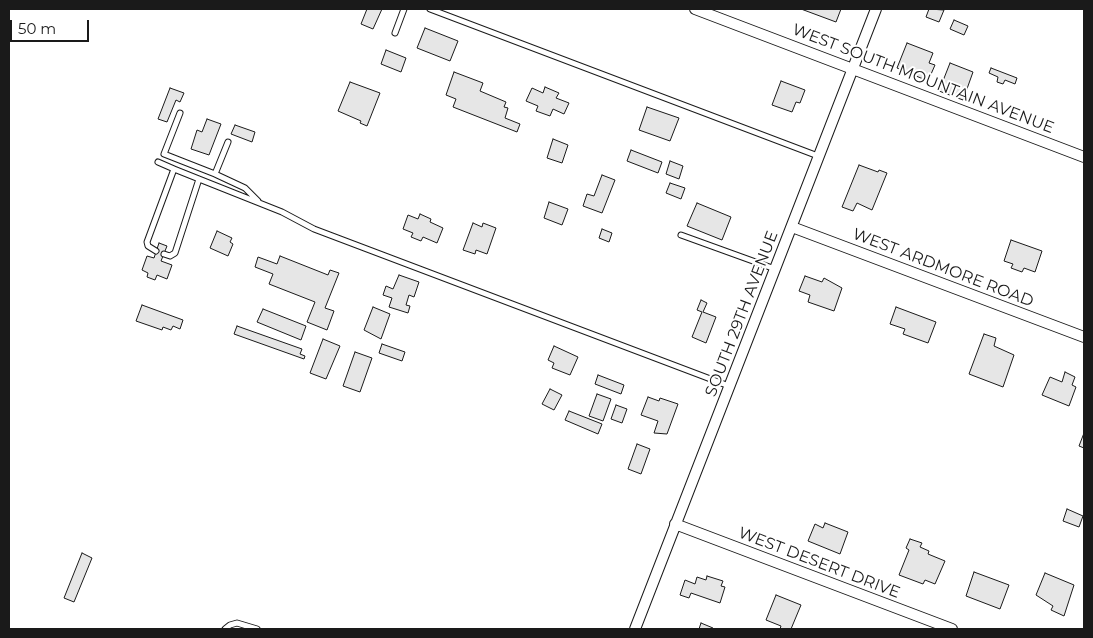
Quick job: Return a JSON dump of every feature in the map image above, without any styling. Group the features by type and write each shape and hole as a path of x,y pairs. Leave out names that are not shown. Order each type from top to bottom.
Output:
{"street":[{"name":"WEST SOUTH MOUNTAIN AVENUE","path":"695,9 1084,157"},
{"name":"SOUTH 29TH AVENUE","path":"635,629 876,9"},
{"name":"WEST ARDMORE ROAD","path":"792,227 1084,337"},
{"name":"WEST DESERT DRIVE","path":"675,524 952,629"}],"lane":[{"path":"395,34 404,9"},
{"path":"430,9 819,157"},
{"path":"180,113 164,154 245,188 260,203"},
{"path":"215,174 228,142"},
{"path":"158,162 260,203 314,229 729,386"},
{"path":"156,251 148,246 146,242 174,169"},
{"path":"164,254 170,256 175,253 199,179"},
{"path":"680,235 775,269"},
{"path":"225,629 237,623 257,629"}],"building":[{"path":"367,9 382,9 373,29 361,24"},
{"path":"801,9 841,9 836,22"},
{"path":"929,9 944,10 939,22 926,17"},
{"path":"954,20 968,26 964,35 950,29"},
{"path":"425,28 458,41 450,61 417,48"},
{"path":"907,43 933,53 929,63 935,65 928,81 897,68"},
{"path":"386,50 406,58 401,72 381,64"},
{"path":"950,63 973,72 963,100 939,91"},
{"path":"991,68 1017,78 1015,84 1005,80 1003,84 997,82 998,77 989,73"},
{"path":"454,72 483,83 480,91 506,102 504,107 508,108 505,118 520,124 517,132 453,107 456,99 446,95"},
{"path":"781,81 805,90 800,103 796,102 792,112 772,105"},
{"path":"350,82 380,93 367,126 360,123 361,121 338,111"},
{"path":"545,87 559,93 556,98 569,103 564,114 553,109 550,116 536,111 538,106 526,101 532,88 543,93"},
{"path":"170,88 184,93 180,102 176,100 167,122 158,119"},
{"path":"647,107 679,118 670,141 639,130"},
{"path":"207,119 221,124 209,155 191,149 197,130 202,132"},
{"path":"235,125 255,132 252,142 231,134"},
{"path":"553,139 568,145 562,163 547,158"},
{"path":"631,150 662,162 658,173 627,161"},
{"path":"670,161 683,166 679,179 666,174"},
{"path":"859,165 878,172 879,170 887,173 872,210 857,203 853,211 842,207"},
{"path":"602,175 615,180 602,213 583,206 587,194 594,196"},
{"path":"670,183 685,188 681,199 666,193"},
{"path":"549,202 568,209 562,225 544,218"},
{"path":"697,203 731,217 722,240 687,226"},
{"path":"420,214 431,219 430,222 443,228 437,243 423,237 421,241 411,237 413,233 403,229 408,215 418,219"},
{"path":"473,223 482,227 483,223 496,228 487,254 476,250 475,254 463,250"},
{"path":"602,229 612,233 609,242 599,238"},
{"path":"217,231 232,238 230,242 233,244 228,256 210,248"},
{"path":"1011,240 1042,251 1035,272 1024,268 1022,272 1011,268 1013,264 1004,261"},
{"path":"159,243 167,246 161,261 172,265 167,279 157,275 155,280 147,277 148,273 142,270 147,256 154,258"},
{"path":"280,256 328,275 330,270 339,273 325,308 334,311 327,330 307,322 315,302 269,284 273,274 255,267 258,257 277,264"},
{"path":"399,275 419,282 414,297 409,295 406,305 410,306 408,313 389,307 392,298 383,295 386,286 393,289"},
{"path":"805,276 822,282 824,278 842,288 834,311 808,302 810,295 799,291"},
{"path":"701,300 707,303 703,312 716,317 706,343 692,337 702,312 697,310"},
{"path":"142,305 183,320 180,329 173,326 171,330 163,327 162,330 136,321"},
{"path":"373,307 390,314 381,339 364,330"},
{"path":"896,307 936,322 928,343 903,334 905,329 890,324"},
{"path":"263,309 306,326 301,340 257,322"},
{"path":"237,326 302,349 300,354 305,356 304,359 234,334"},
{"path":"984,334 996,338 994,346 1014,355 1003,387 969,374"},
{"path":"323,339 340,346 326,379 310,373"},
{"path":"382,344 405,352 402,361 379,353"},
{"path":"554,346 578,357 570,375 552,368 554,363 548,360"},
{"path":"355,352 372,358 360,392 343,386"},
{"path":"1065,372 1075,377 1072,385 1076,387 1069,406 1042,395 1050,377 1062,382"},
{"path":"598,375 624,385 621,394 595,384"},
{"path":"550,389 562,395 554,410 542,404"},
{"path":"597,394 611,399 603,421 589,416"},
{"path":"648,397 659,401 660,398 678,404 667,434 654,433 658,421 641,415"},
{"path":"616,405 627,409 622,423 611,419"},
{"path":"569,411 602,424 598,434 565,420"},
{"path":"1084,433 1084,448 1079,446"},
{"path":"637,444 650,449 641,474 628,469"},
{"path":"1067,509 1083,516 1079,527 1063,521"},
{"path":"825,523 848,532 840,554 808,541 815,524 823,528"},
{"path":"910,539 922,543 920,547 929,551 928,554 945,561 935,584 925,580 923,584 899,575 909,550 906,548"},
{"path":"82,553 92,558 74,602 64,598"},
{"path":"974,572 1009,585 1000,609 966,596"},
{"path":"1045,573 1074,585 1064,616 1051,610 1053,606 1036,595"},
{"path":"707,576 723,581 721,586 725,587 720,603 691,593 689,598 680,595 685,580 695,584 697,577 706,580"},
{"path":"776,595 801,605 791,629 780,629 781,626 766,620"},
{"path":"701,623 713,628 713,629 699,629"}]}
